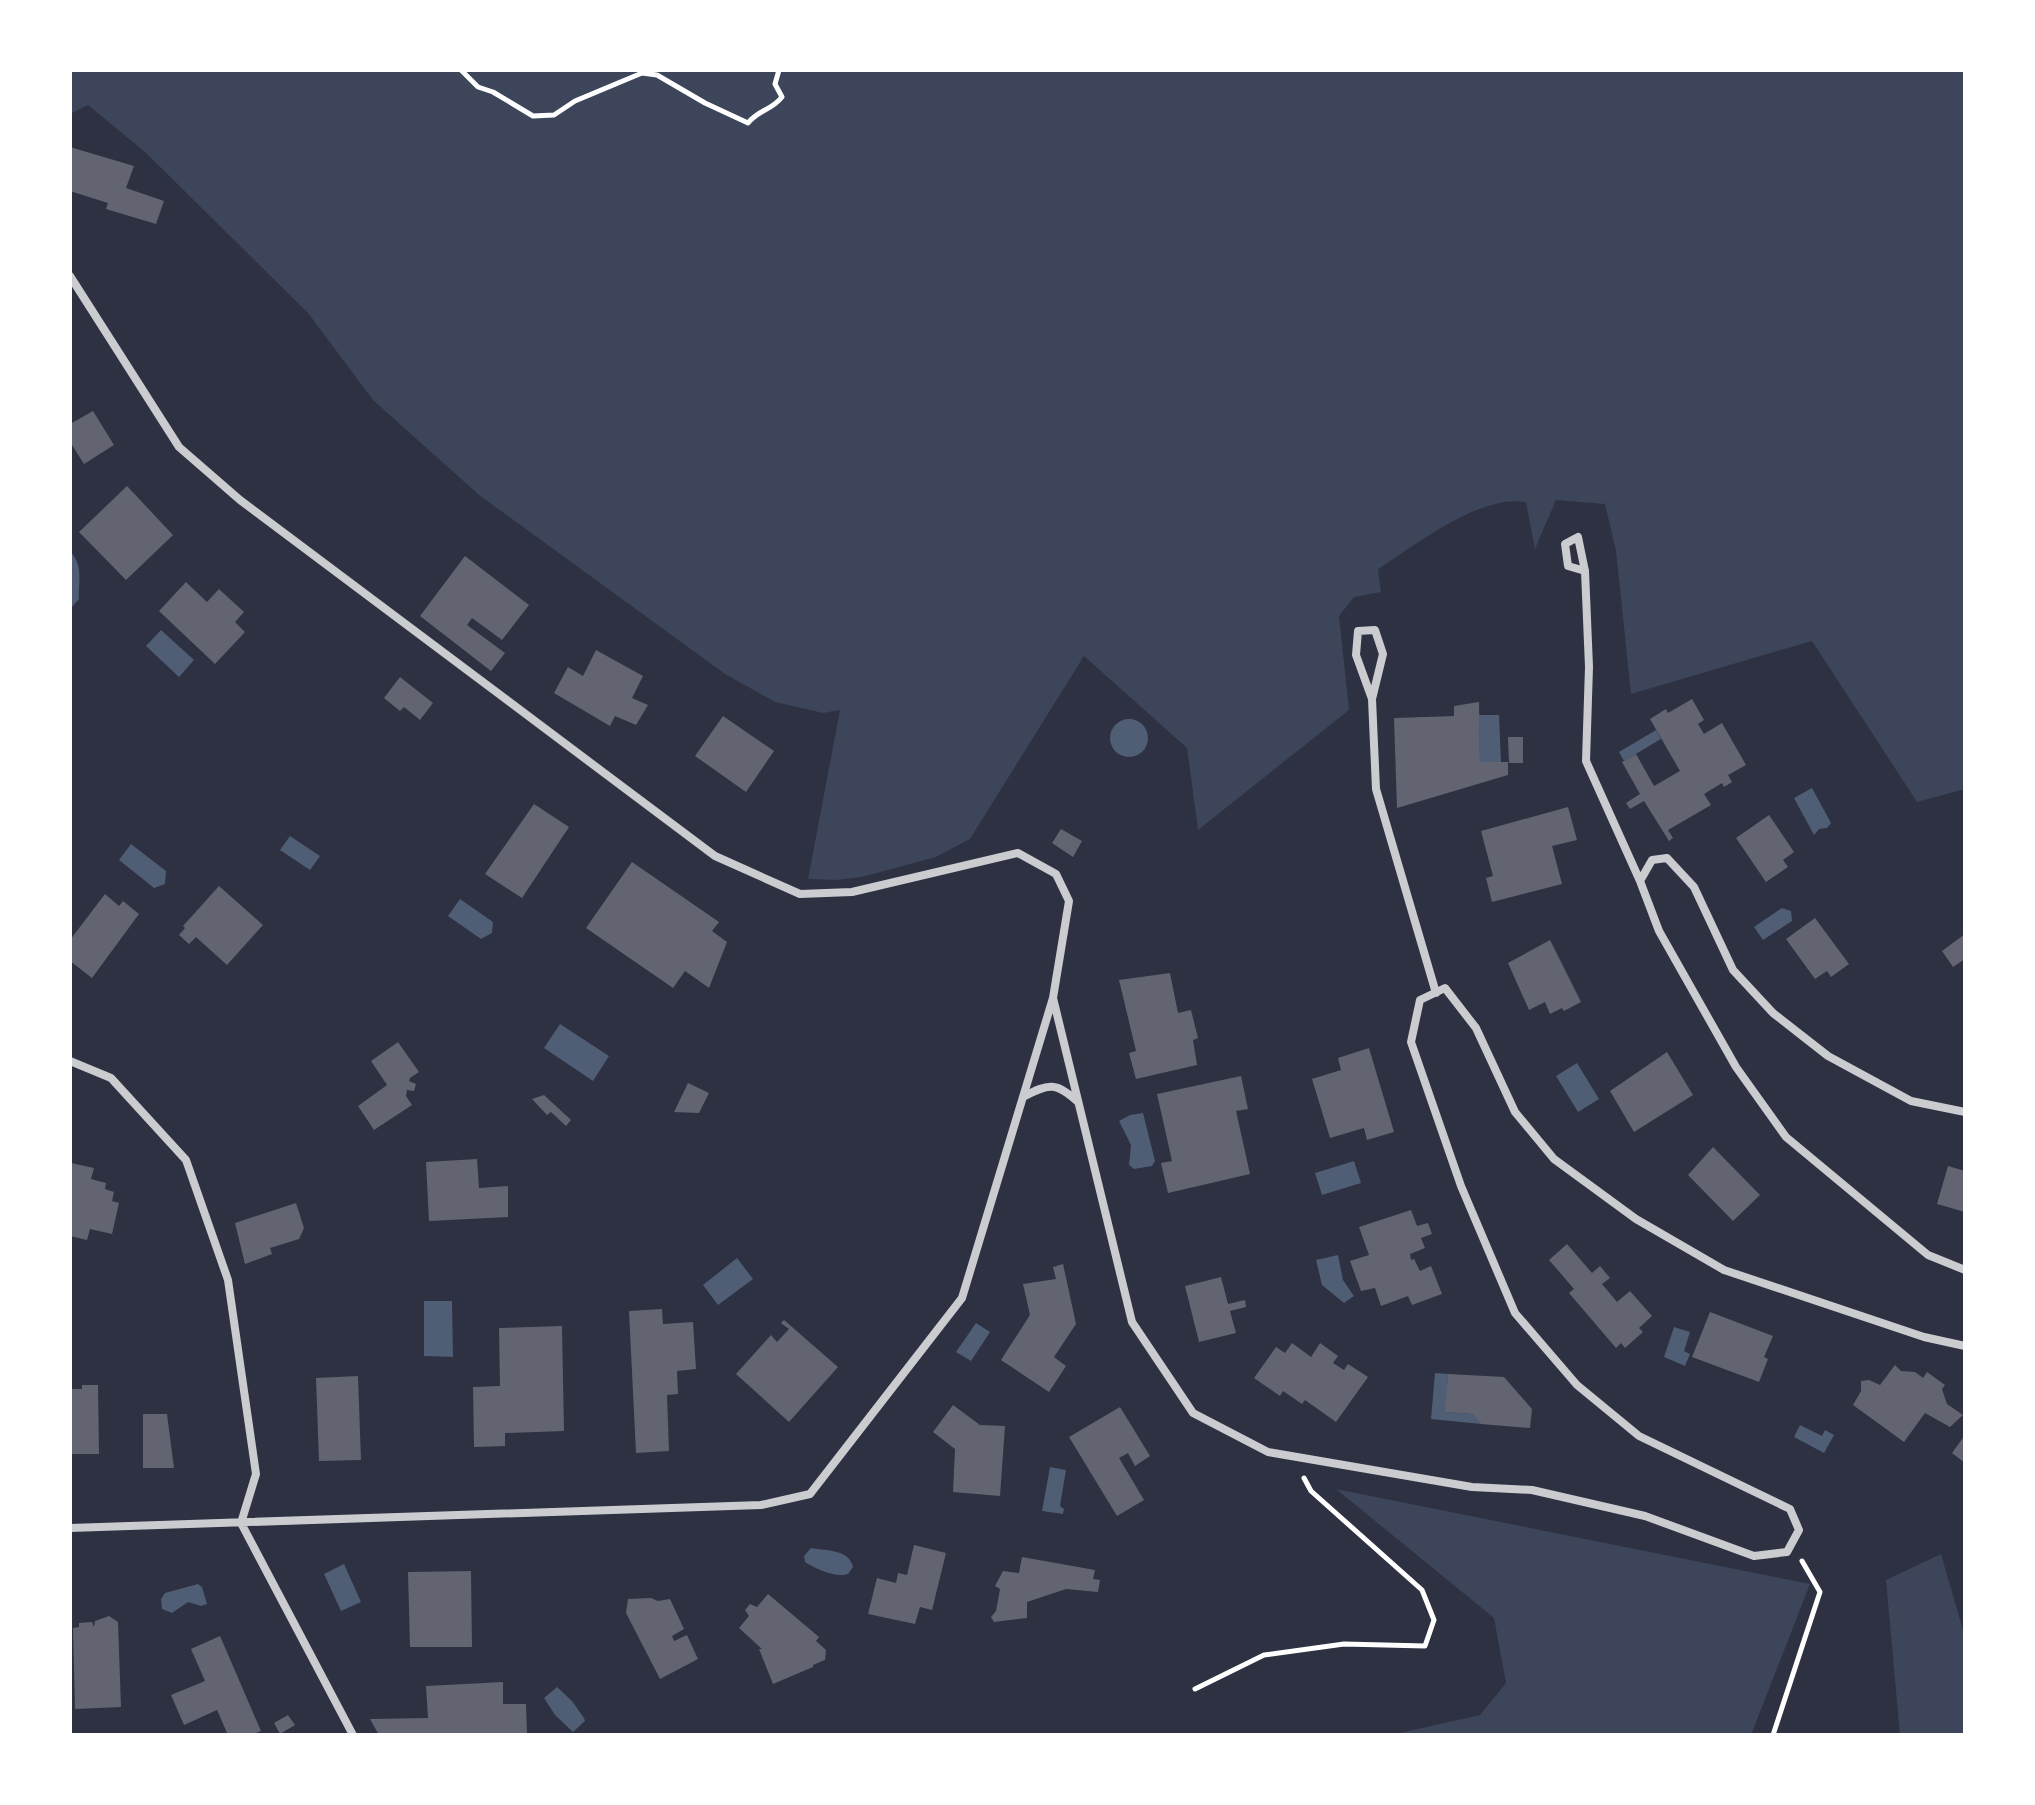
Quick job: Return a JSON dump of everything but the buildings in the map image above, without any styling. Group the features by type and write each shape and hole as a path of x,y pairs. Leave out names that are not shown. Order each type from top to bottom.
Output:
{"street":[{"path":"70,276 179,447 240,500 715,856 800,894 852,892 1018,853 1056,874 1069,901 1053,998 962,1298 810,1494 761,1505 70,1528"},
{"path":"1585,571 1589,667 1586,761 1659,931 1736,1067 1786,1137 1928,1255 1965,1270"},
{"path":"1372,699 1356,655 1358,631 1375,630 1383,654 1372,699 1376,789 1436,993"},
{"path":"1640,881 1652,860 1667,858 1694,887 1733,970 1773,1013 1828,1056 1911,1101 1965,1112"},
{"path":"1053,998 1132,1322 1193,1413 1268,1452 1472,1487 1532,1490 1645,1516 1754,1556 1787,1552 1799,1530 1790,1509 1639,1436 1577,1385 1515,1313 1461,1186 1411,1042 1420,1000 1445,988 1476,1028 1515,1112 1554,1159 1636,1219 1724,1270 1924,1337 1965,1346"},
{"path":"70,1061 111,1078 186,1160 228,1280 256,1474 241,1523 353,1735"},
{"path":"1023,1097 1048,1086 1062,1088 1078,1102"}],"path":[{"path":"461,70 478,87 493,92 533,116 554,115 575,101 642,73 657,75 748,123 756,114 774,108 782,97 775,84 779,70"},
{"path":"1195,1689 1264,1655 1344,1644 1425,1646 1434,1620 1422,1590 1311,1491 1293,1456"},
{"path":"1773,1735 1820,1592 1803,1562 1787,1552"}],"shaded area":[{"path":"70,70 1965,70 1965,789 1917,802 1812,641 1631,694 1616,551 1605,504 1556,500 1535,549 1526,502 1508,502 1469,513 1378,569 1381,592 1354,597 1339,616 1349,710 1198,830 1187,748 1084,656 970,839 936,857 862,877 808,879 840,710 823,713 775,702 725,674 479,495 373,400 308,313 145,152 88,105 70,114"},
{"path":"70,551 79,568 79,599 70,609"},
{"path":"161,630 194,660 179,677 146,646"},
{"path":"1479,715 1499,715 1501,762 1480,762"},
{"path":"1129,719 1142,725 1148,738 1142,751 1129,757 1116,751 1110,738 1116,725"},
{"path":"1656,730 1661,739 1624,761 1619,752"},
{"path":"1812,788 1831,823 1814,835 1794,798"},
{"path":"290,836 320,856 310,870 280,850"},
{"path":"131,844 166,871 165,884 154,888 119,860"},
{"path":"460,899 493,922 492,933 481,939 448,916"},
{"path":"1782,908 1791,911 1792,921 1763,940 1754,927"},
{"path":"560,1024 609,1056 593,1081 544,1048"},
{"path":"1577,1063 1599,1099 1578,1112 1556,1076"},
{"path":"1143,1113 1155,1161 1152,1166 1134,1169 1129,1165 1131,1145 1119,1121"},
{"path":"1354,1161 1361,1183 1322,1195 1315,1173"},
{"path":"1338,1255 1343,1280 1354,1296 1344,1303 1322,1285 1316,1260"},
{"path":"737,1258 753,1279 718,1305 703,1285"},
{"path":"424,1301 452,1301 453,1357 424,1356"},
{"path":"976,1323 990,1332 971,1361 956,1352"},
{"path":"1674,1327 1690,1332 1684,1351 1690,1354 1685,1366 1664,1357"},
{"path":"1435,1373 1448,1374 1446,1412 1472,1414 1481,1424 1431,1419"},
{"path":"1800,1425 1822,1436 1825,1430 1834,1435 1824,1453 1794,1437"},
{"path":"1050,1467 1066,1470 1060,1506 1064,1509 1063,1514 1042,1511"},
{"path":"1336,1489 1810,1584 1751,1735 1391,1735 1480,1715 1506,1683 1494,1618"},
{"path":"811,1548 842,1554 853,1567 843,1575 820,1570 805,1562 804,1556"},
{"path":"1941,1554 1965,1637 1964,1735 1900,1735 1886,1580"},
{"path":"344,1564 361,1602 341,1611 324,1574"},
{"path":"198,1584 202,1587 207,1604 201,1606 188,1602 172,1613 162,1609 161,1599 165,1593"},
{"path":"557,1687 584,1718 585,1721 573,1732 555,1715 544,1698"}]}
